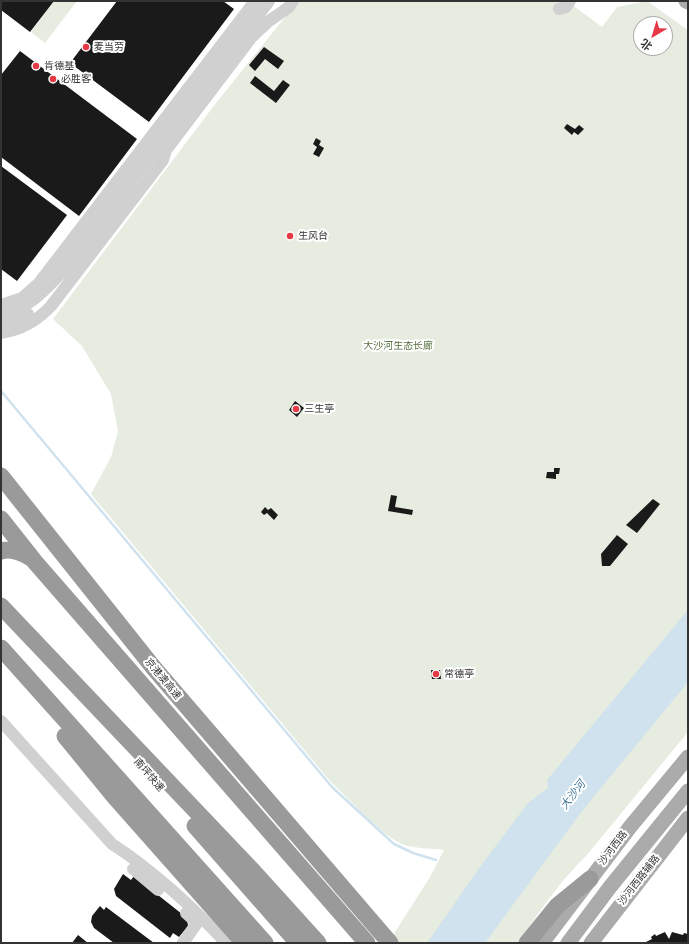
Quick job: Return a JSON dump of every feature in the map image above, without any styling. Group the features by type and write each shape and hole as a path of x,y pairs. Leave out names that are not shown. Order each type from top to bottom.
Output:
{"highway":[{"name":"京港澳高速","path":"1,476 153,668 390,943"},
{"name":"京港澳高速","path":"1,519 36,562 367,943"},
{"path":"1,551 20,552 36,562"},
{"path":"1,606 251,869 318,943"},
{"name":"南坪快速","path":"1,606 298,943"},
{"path":"1,648 265,943"},
{"path":"1,654 92,770 239,942"},
{"path":"527,943 557,906 590,879"}],"main road":[{"name":"沙河西路","path":"542,943 643,810 688,757"},
{"path":"685,794 678,801 673,800 669,796 669,791 688,767"},
{"name":"沙河西路","path":"568,943 610,887 685,794"},
{"name":"沙河西路辅路","path":"590,943 688,818"},
{"path":"551,943 566,920 574,900"}],"lane":[{"path":"1,305 13,302 30,292 259,9 269,1"},
{"path":"1,325 23,317 40,306 62,272 259,9 283,1"},
{"path":"259,9 289,7 293,1"},
{"path":"559,9 566,7 570,1"},
{"path":"1,333 26,326 44,314 163,160 166,150 251,38 259,9"},
{"path":"1,316 24,308 34,301 62,272"},
{"path":"1,721 112,844 132,856 201,917 239,942"},
{"path":"132,869 197,923 183,943"}],"green space":[{"path":"54,1 77,1 45,43 31,32"},
{"name":"大沙河生态长廊","path":"298,1 567,1 602,27 617,7 647,1 668,16 633,16 633,56 673,56 673,19 688,30 688,732 586,856 558,887 518,943 388,943 430,877 444,850 412,847 402,844 384,833 330,781 91,494 111,457 118,431 111,394 82,346 53,319 216,103"}],"water":[{"name":"大沙河","path":"688,610 688,682 582,811 485,943 427,943 480,867 528,803 548,788 547,780"}],"building":[{"path":"1,1 54,1 30,32 1,10"},
{"path":"117,1 223,1 234,9 149,122 70,63"},
{"path":"264,47 284,61 278,69 265,59 255,71 249,65"},
{"path":"20,51 137,139 79,216 1,157 1,75"},
{"path":"255,76 274,91 283,80 290,85 276,103 250,83"},
{"path":"567,124 575,129 579,125 584,129 578,135 574,132 572,135 564,128"},
{"path":"316,138 321,141 319,145 324,148 319,157 313,154 317,147 313,144"},
{"path":"1,166 67,215 17,281 1,269"},
{"name":"三生亭","path":"295,401 304,408 297,417 289,410"},
{"path":"554,468 560,468 559,474 556,474 556,479 546,478 547,472 554,472"},
{"path":"391,495 397,496 395,507 413,510 412,515 388,511"},
{"path":"653,499 660,504 637,533 626,525"},
{"path":"265,507 268,510 271,508 278,515 274,520 267,513 264,515 261,512"},
{"path":"617,535 628,544 610,566 602,566 601,554"},
{"name":"常德亭","path":"431,670 440,670 441,679 432,679"},
{"path":"123,874 131,880 134,876 187,918 188,926 179,937 173,933 170,938 116,896 114,889"},
{"path":"100,906 104,910 106,907 154,943 114,943 94,928 91,922 92,916"},
{"path":"665,932 669,939 672,932 683,935 684,933 688,934 688,943 644,943 652,939 651,937 655,934 656,936"},
{"path":"78,935 88,943 72,943"}],"waterway":[{"path":"1,391 332,787 394,844 413,853 436,860"}],"place":[{"name":"麦当劳","path":"86,47"},
{"name":"肯德基","path":"36,66"},
{"name":"必胜客","path":"53,79"},
{"name":"生风台","path":"290,236"},
{"name":"三生亭","path":"296,409"},
{"name":"常德亭","path":"436,674"}]}
